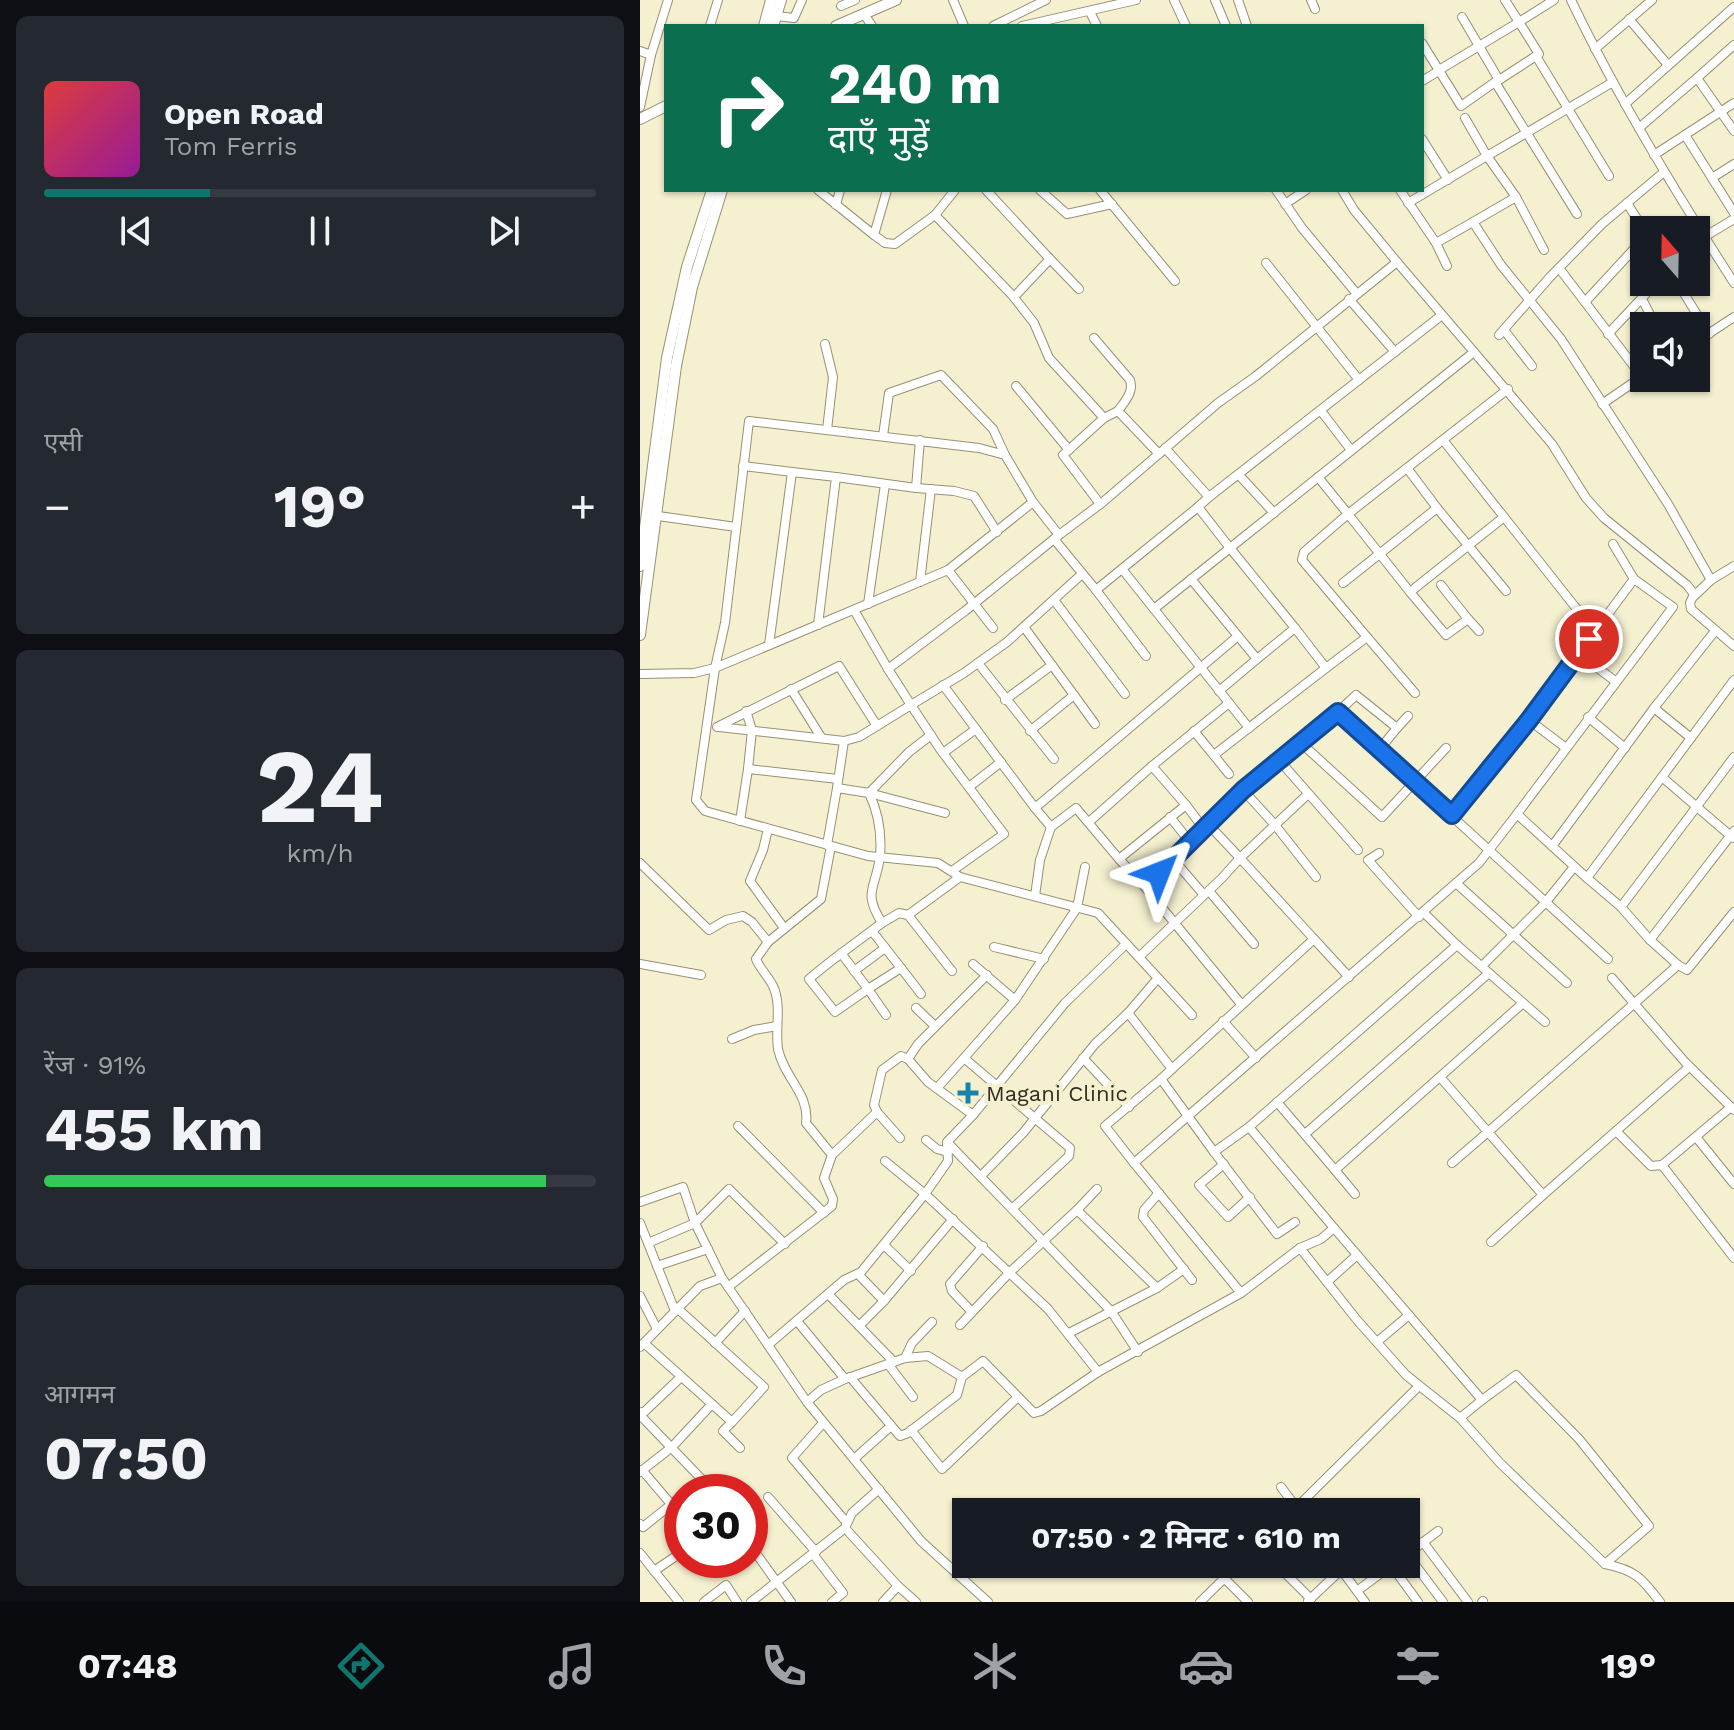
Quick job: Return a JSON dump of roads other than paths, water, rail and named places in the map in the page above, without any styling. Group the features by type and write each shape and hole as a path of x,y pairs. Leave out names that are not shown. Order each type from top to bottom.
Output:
{"main road":[{"path":"765,24 771,0"},
{"path":"774,21 781,0"},
{"path":"841,24 896,0"},
{"path":"640,119 664,107"},
{"path":"640,635 651,515 644,498 682,286 711,192"},
{"path":"640,566 689,300 701,251 721,192"}],"street":[{"path":"640,107 651,55 668,0"},
{"path":"711,24 718,0"},
{"path":"774,21 794,18 802,0"},
{"path":"841,6 855,0"},
{"path":"953,0 963,24"},
{"path":"997,24 1046,0"},
{"path":"1174,0 1185,24"},
{"path":"1215,0 1225,24"},
{"path":"1238,0 1246,24"},
{"path":"1424,46 1461,106 1539,54 1505,0"},
{"path":"1424,80 1554,0"},
{"path":"1572,0 1625,104 1691,216"},
{"path":"1595,49 1652,0"},
{"path":"1052,23 1132,1"},
{"path":"1625,104 1734,7"},
{"path":"1090,12 1096,24"},
{"path":"864,14 871,24"},
{"path":"1462,17 1526,133 1577,214"},
{"path":"1629,19 1668,65"},
{"path":"1639,128 1734,45"},
{"path":"640,51 651,55"},
{"path":"1536,56 1609,176"},
{"path":"1697,78 1734,131"},
{"path":"1408,203 1613,82"},
{"path":"1654,155 1734,103"},
{"path":"1465,118 1516,197 1544,250"},
{"path":"1685,135 1734,216 1710,233"},
{"path":"1424,142 1448,180"},
{"path":"1712,178 1734,164"},
{"path":"1532,366 1502,332 1602,224 1664,172"},
{"path":"820,192 885,243 895,244 935,215 950,192"},
{"path":"836,205 839,192"},
{"path":"874,235 886,192"},
{"path":"988,192 1079,289"},
{"path":"1042,192 1067,214 1112,204"},
{"path":"1102,192 1175,281"},
{"path":"1277,192 1395,352"},
{"path":"1285,204 1303,192"},
{"path":"1343,192 1354,210 1397,262 1552,444 1586,498 1604,518 1697,594"},
{"path":"1401,192 1436,243 1447,266"},
{"path":"1436,243 1516,197"},
{"path":"1627,203 1635,216"},
{"path":"935,215 1014,297 1034,323 1049,358 1104,418"},
{"path":"1473,222 1501,265 1561,339 1668,504 1709,582"},
{"path":"1710,246 1734,283"},
{"path":"1585,302 1630,253"},
{"path":"1014,297 1050,259"},
{"path":"888,669 1100,504 1218,403 1397,262"},
{"path":"1266,263 1359,380"},
{"path":"1559,268 1630,361"},
{"path":"1608,334 1645,296"},
{"path":"1642,299 1649,312"},
{"path":"1096,590 1209,497 1442,315"},
{"path":"1710,333 1734,317"},
{"path":"1094,338 1130,380 1132,387 1118,411 1104,418 1063,455 1100,504"},
{"path":"825,344 833,377 827,430"},
{"path":"1154,609 1474,352"},
{"path":"883,436 889,393 941,375 993,429 1005,455 1056,537 1146,656"},
{"path":"1016,386 1069,450"},
{"path":"1602,404 1630,386"},
{"path":"1415,693 1302,560 1304,552 1508,389"},
{"path":"1118,411 1209,497"},
{"path":"1321,411 1351,450"},
{"path":"1005,455 920,440 749,421 725,623 715,668 696,800 705,811 768,829 880,857 938,863 960,877 1098,913 1192,1015"},
{"path":"916,488 920,440"},
{"path":"1443,440 1576,608 1599,625"},
{"path":"743,466 974,496 997,532"},
{"path":"1407,468 1506,591"},
{"path":"769,645 792,472"},
{"path":"1239,475 1274,513"},
{"path":"818,625 836,477"},
{"path":"1318,477 1446,635 1468,619"},
{"path":"868,604 885,484"},
{"path":"920,582 931,489"},
{"path":"640,674 694,673 715,668 948,570 1033,502"},
{"path":"1198,507 1326,668"},
{"path":"1343,583 1437,508"},
{"path":"651,515 736,527"},
{"path":"1410,592 1504,517"},
{"path":"1613,544 1634,579 1673,607 1690,606 1734,646"},
{"path":"1690,606 1709,582 1734,566"},
{"path":"1122,569 1249,728"},
{"path":"948,570 993,628"},
{"path":"706,726 844,741 859,737 978,663 1024,627 1082,574"},
{"path":"1191,579 1257,659"},
{"path":"1452,815 1529,720 1634,579"},
{"path":"1441,585 1479,631"},
{"path":"1054,600 1125,694"},
{"path":"1134,1163 1422,915 1489,850 1673,607"},
{"path":"854,610 943,753 1004,834 952,871"},
{"path":"1024,627 1095,724"},
{"path":"1219,691 1295,628"},
{"path":"1553,845 1715,631"},
{"path":"1035,808 1238,636"},
{"path":"1214,755 1367,637"},
{"path":"1579,654 1615,681"},
{"path":"978,663 1054,759"},
{"path":"1005,700 1052,665"},
{"path":"717,727 839,666 877,726"},
{"path":"1587,878 1734,680"},
{"path":"943,685 1051,827"},
{"path":"791,689 821,737"},
{"path":"1030,731 1074,695"},
{"path":"1145,887 1243,790 1356,695 1397,728"},
{"path":"1089,822 1229,703"},
{"path":"1654,708 1691,738"},
{"path":"740,821 752,730 746,711"},
{"path":"1338,712 1608,959"},
{"path":"1379,750 1408,716"},
{"path":"1588,717 1625,748"},
{"path":"1529,720 1566,748"},
{"path":"943,753 976,729"},
{"path":"1194,731 1229,774"},
{"path":"869,793 909,752 931,735"},
{"path":"832,1155 806,1123 808,1108 778,1049 777,998 773,985 756,959 768,942 821,899 844,741"},
{"path":"1300,742 1382,817 1446,748"},
{"path":"1621,907 1734,757"},
{"path":"1279,760 1358,850"},
{"path":"969,787 1001,762"},
{"path":"1152,766 1349,977"},
{"path":"748,769 837,784 945,813"},
{"path":"1650,940 1733,835 1662,777"},
{"path":"1243,790 1316,877"},
{"path":"869,793 880,823 880,857 870,900 882,923"},
{"path":"1139,957 1308,794"},
{"path":"1119,859 1186,805"},
{"path":"1035,896 1040,860 1051,827 1076,808 1241,1004"},
{"path":"1517,814 1621,907 1650,940 1687,970 1734,912"},
{"path":"1170,817 1190,842"},
{"path":"768,829 750,881 784,928"},
{"path":"1379,853 1368,860 1422,915 1545,1022"},
{"path":"1173,859 1254,944"},
{"path":"640,863 709,930 726,920 743,916 768,942"},
{"path":"938,1087 1015,1000 1044,959 1077,908 1085,867"},
{"path":"1305,1134 1485,970 1574,867"},
{"path":"908,915 960,877"},
{"path":"1456,883 1567,983"},
{"path":"901,968 835,1012 809,979 899,913 908,915 952,971"},
{"path":"872,931 921,994"},
{"path":"1241,1293 1105,1126 1314,939"},
{"path":"768,1345 844,1280 858,1274 884,1245 948,1161 947,1142 1065,1003 1126,944"},
{"path":"1214,1152 1249,1127 1457,945"},
{"path":"994,947 1044,959"},
{"path":"854,971 885,948"},
{"path":"841,953 886,1015"},
{"path":"640,964 701,975"},
{"path":"973,964 1015,1000"},
{"path":"1452,1163 1678,965"},
{"path":"908,1059 918,1044 987,975"},
{"path":"981,1176 1035,1118 1083,1058 1158,978"},
{"path":"1612,978 1689,1067 1732,1109 1662,1165 1651,1166 1616,1131"},
{"path":"1335,1170 1523,1003"},
{"path":"916,1008 935,1026"},
{"path":"1128,1013 1172,1069"},
{"path":"1223,1021 1256,1058"},
{"path":"732,1039 754,1030 777,1026"},
{"path":"900,1138 874,1105 882,1070 901,1056 908,1059 928,1082 973,1115"},
{"path":"964,1058 1070,1148 1069,1156 1013,1208"},
{"path":"1083,1058 1129,1107"},
{"path":"1491,1242 1689,1067"},
{"path":"1440,1077 1543,1195"},
{"path":"1161,1079 1277,1234 1295,1222"},
{"path":"1277,1102 1355,1194"},
{"path":"728,1287 832,1206 833,1199 824,1178 832,1155 877,1112"},
{"path":"738,1126 824,1213"},
{"path":"1249,1127 1482,1400"},
{"path":"1696,1137 1734,1184"},
{"path":"926,1140 937,1149 948,1152"},
{"path":"947,1142 1111,1311 1138,1352"},
{"path":"885,1161 1010,1272 1069,1333 1098,1372"},
{"path":"1224,1164 1199,1185 1228,1217 1250,1197"},
{"path":"1662,1165 1734,1258"},
{"path":"640,1202 683,1187 695,1223 722,1278 807,1402 921,1541 987,1602"},
{"path":"648,1243 695,1223 729,1189 785,1244"},
{"path":"960,1325 1097,1189"},
{"path":"1159,1193 1144,1210 1143,1217 1192,1280"},
{"path":"1077,1210 1157,1288"},
{"path":"859,1326 911,1271 953,1219"},
{"path":"640,1223 676,1310 764,1387 723,1431 740,1448"},
{"path":"797,1321 900,1436 957,1395 962,1377 983,1361 1031,1412 1037,1413 1098,1372 1241,1293 1300,1248 1321,1239 1334,1228"},
{"path":"884,1245 911,1271"},
{"path":"972,1312 952,1291 950,1284 983,1246"},
{"path":"1300,1248 1377,1342 1419,1386 1460,1418 1500,1463 1605,1564 1635,1573 1660,1602"},
{"path":"657,1266 708,1249"},
{"path":"1327,1282 1357,1255"},
{"path":"1069,1333 1157,1288 1184,1269"},
{"path":"858,1274 884,1301"},
{"path":"722,1278 700,1286 642,1345 732,1422"},
{"path":"828,1294 891,1363 913,1397"},
{"path":"640,1296 657,1329"},
{"path":"715,1343 745,1311"},
{"path":"1377,1342 1409,1315"},
{"path":"905,1358 912,1343 932,1322"},
{"path":"807,1402 821,1390 847,1378 905,1358 928,1356 962,1377"},
{"path":"1460,1418 1516,1375 1579,1439 1649,1526 1605,1564"},
{"path":"681,1377 641,1414 697,1474"},
{"path":"1309,1498 1419,1386"},
{"path":"911,1430 942,1469 1017,1398"},
{"path":"664,1496 641,1471 672,1447 712,1404"},
{"path":"823,1423 792,1458 898,1586 916,1602"},
{"path":"854,1459 891,1426"},
{"path":"1281,1487 1288,1498"},
{"path":"751,1602 815,1553 879,1489"},
{"path":"768,1497 815,1553 843,1593 832,1602"},
{"path":"641,1527 664,1511"},
{"path":"1420,1544 1438,1531"},
{"path":"1423,1542 1468,1602"},
{"path":"640,1553 679,1602"},
{"path":"654,1571 664,1564"},
{"path":"768,1570 791,1602"},
{"path":"1420,1572 1443,1602"},
{"path":"1200,1602 1224,1578 1248,1602"},
{"path":"1289,1578 1310,1600 1329,1578"},
{"path":"1347,1578 1365,1602"},
{"path":"1357,1591 1374,1578"},
{"path":"1401,1578 1418,1602"},
{"path":"704,1602 726,1585 737,1602"},
{"path":"883,1602 898,1586"}],"place":[{"name":"Magani Clinic","path":"968,1093"}]}
